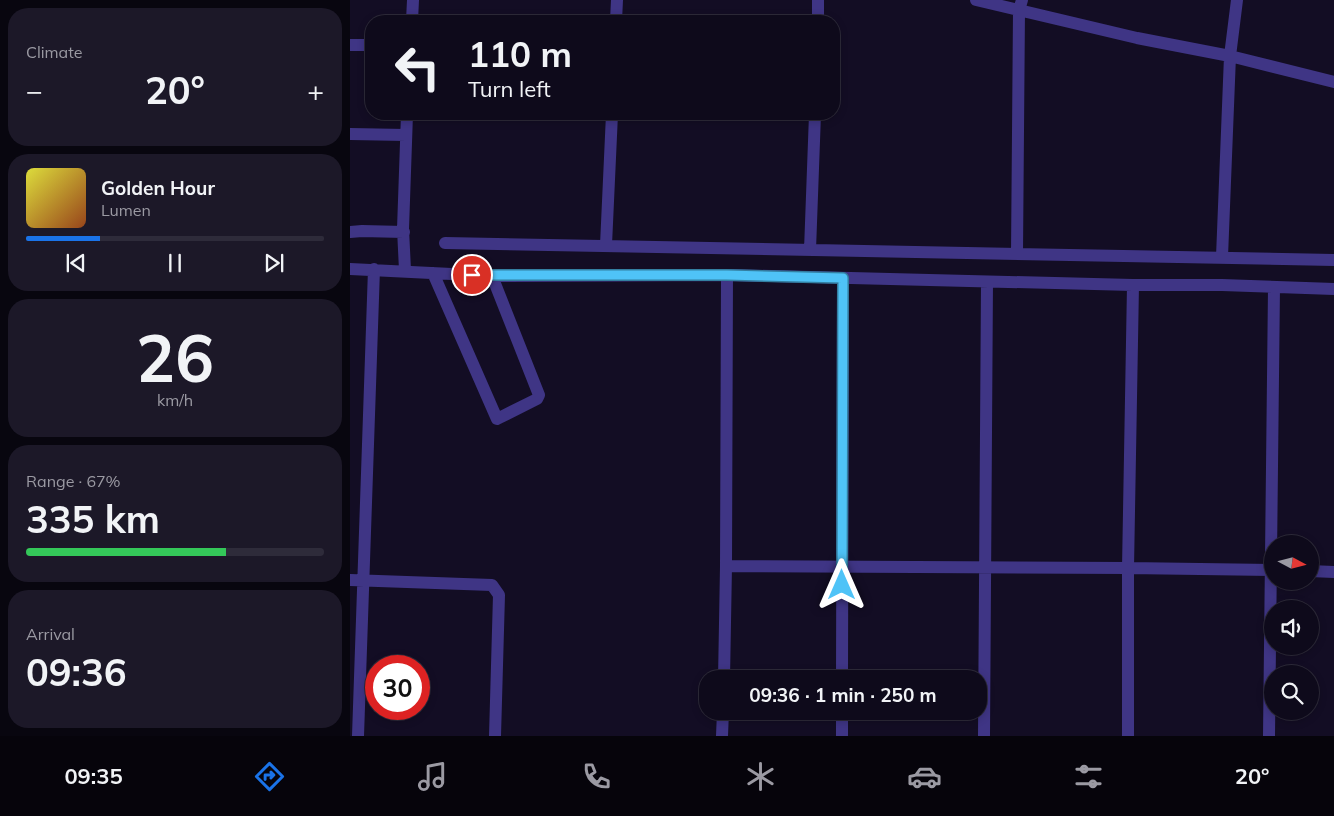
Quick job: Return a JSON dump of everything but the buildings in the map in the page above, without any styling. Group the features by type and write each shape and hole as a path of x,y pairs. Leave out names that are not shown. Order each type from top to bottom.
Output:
{"street":[{"path":"412,15 413,0"},
{"path":"616,15 617,0"},
{"path":"818,0 818,15"},
{"path":"976,0 1021,5 1136,38 1230,56 1334,82"},
{"path":"1222,257 1230,56 1237,0"},
{"path":"1017,253 1021,5"},
{"path":"350,45 365,45"},
{"path":"405,270 407,120"},
{"path":"606,245 612,120"},
{"path":"810,250 815,120"},
{"path":"350,134 406,135"},
{"path":"350,232 404,232"},
{"path":"445,243 1334,260"},
{"path":"350,269 405,270 492,276 727,275 1334,289"},
{"path":"358,736 374,269"},
{"path":"433,273 497,418 537,399 539,394 492,276"},
{"path":"724,670 727,275"},
{"path":"842,670 843,278"},
{"path":"984,736 987,282"},
{"path":"1128,736 1128,568 1133,285"},
{"path":"1271,535 1274,287"},
{"path":"726,566 1264,570"},
{"path":"1319,571 1334,572"},
{"path":"350,580 492,586 499,595 495,736"},
{"path":"1269,736 1271,590"},
{"path":"722,736 723,720"},
{"path":"842,720 842,736"}],"route":[{"path":"472,275 727,275 843,278 842,585"}]}
